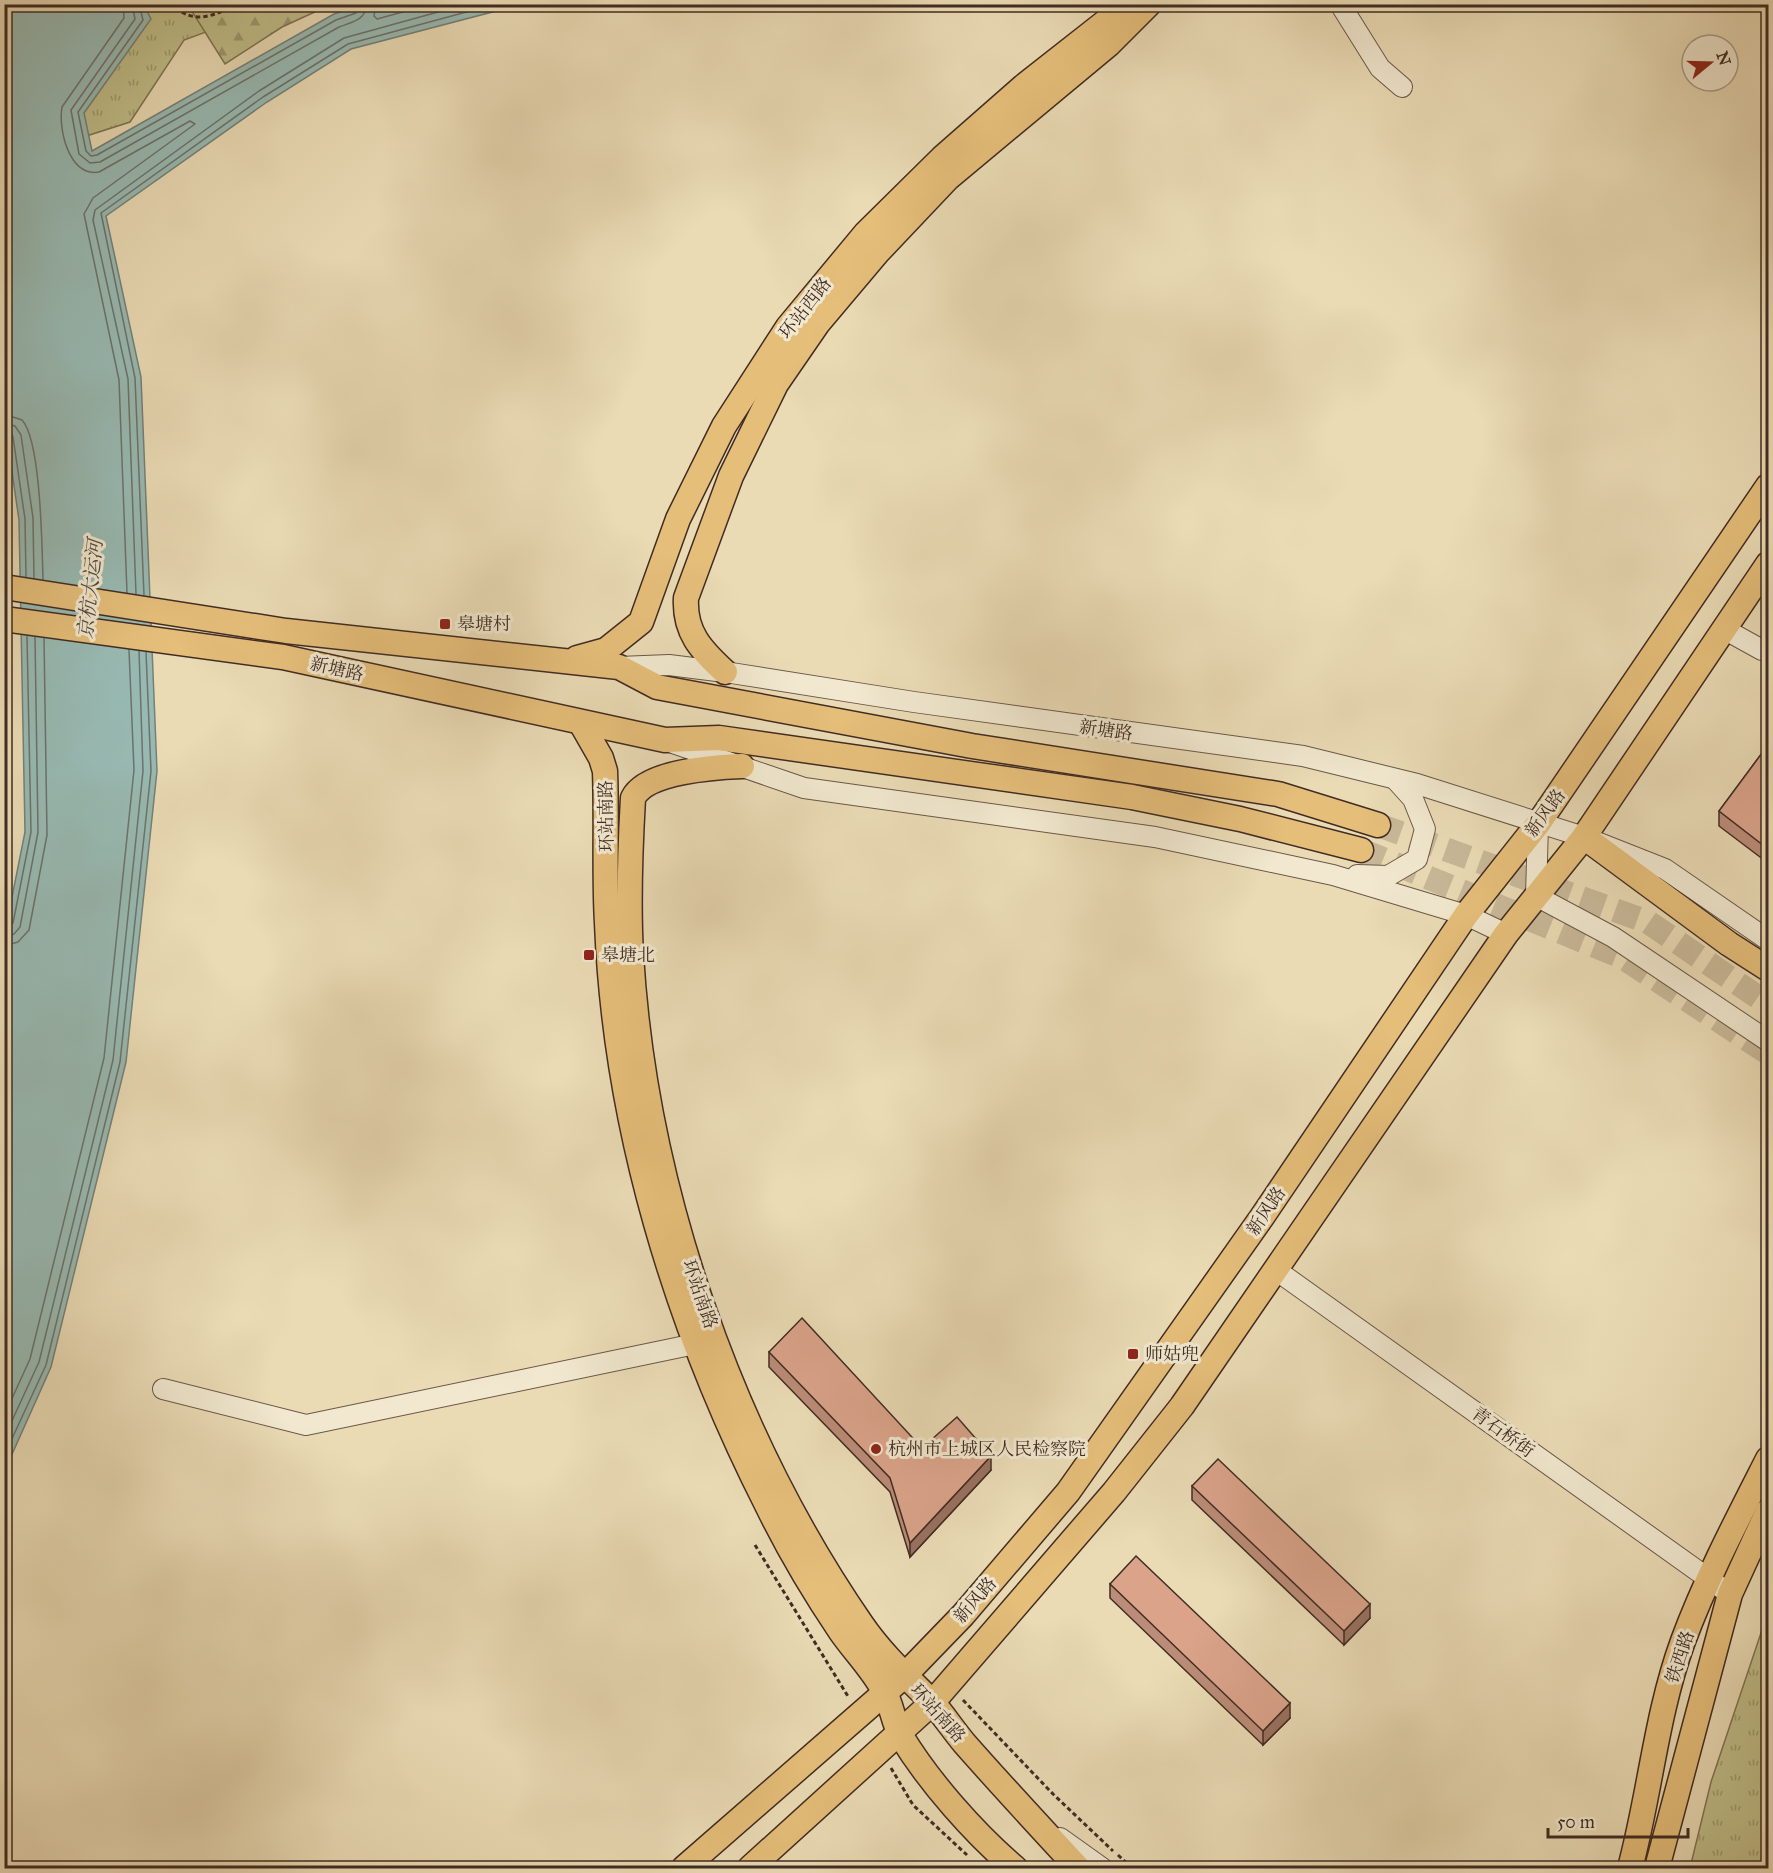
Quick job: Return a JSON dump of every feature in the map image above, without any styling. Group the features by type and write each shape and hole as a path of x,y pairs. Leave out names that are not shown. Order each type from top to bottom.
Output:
{"main road":[{"name":"环站西路","path":"567,661 606,650 641,622 678,519 724,426 788,327 866,233 966,136 1124,4"},
{"name":"环站西路","path":"725,672 701,649 689,630 685,614 686,598 731,476 776,384 818,323 877,253 948,178 1109,44 1149,4"},
{"name":"新风路","path":"684,1869 904,1676 963,1614 1068,1492 1262,1217 1466,915 1538,824 1768,486"},
{"name":"新风路","path":"750,1869 940,1694 1114,1492 1182,1406 1506,934 1584,837 1768,564"},
{"name":"新塘路","path":"4,587 286,631 619,668 657,687 972,746 1278,794 1378,825"},
{"name":"新塘路","path":"4,619 283,657 665,740 719,738 1132,797 1240,819 1361,850"},
{"name":"环站南路","path":"581,723 601,758 605,771 606,922 615,1023 629,1110 659,1234 695,1344 729,1428 783,1536 836,1623 885,1692 899,1734 939,1788 1011,1865"},
{"name":"环站南路","path":"742,766 699,768 679,773 647,786 636,792 633,798 630,869 631,954 643,1058 659,1150 700,1298 731,1378 765,1455 838,1587 864,1627 904,1676 940,1694 963,1742 1078,1869"},
{"path":"1584,837 1729,944 1768,969"},
{"name":"铁西路","path":"1657,1869 1720,1587 1768,1459"},
{"name":"铁西路","path":"1630,1869 1639,1835 1652,1757 1683,1642 1768,1511"}],"street":[{"path":"1340,4 1380,68 1402,87"},
{"path":"1724,628 1762,650 1768,650"},
{"name":"新塘路","path":"619,668 669,665 725,672 914,702 1303,756 1395,779 1584,837 1665,869 1768,940"},
{"name":"新塘路","path":"665,740 804,788 1155,837 1333,875 1466,915 1506,934"},
{"path":"1333,875 1388,876 1417,859 1425,829 1413,799 1395,779"},
{"path":"1538,824 1536,896 1613,937 1768,1041"},
{"name":"青石桥街","path":"1276,1270 1720,1587"},
{"path":"163,1389 306,1425 695,1344"},
{"name":"环站南路","path":"1029,1814 1102,1869"}],"path":[{"path":"169,4 184,16 206,18 240,4"},
{"path":"940,1694 989,1724 1053,1794 1132,1869"}],"green space":[{"path":"5,5 270,5 271,8 184,40 130,122 5,162"},
{"path":"188,5 330,5 282,27 225,64"},
{"path":"1768,1612 1768,1868 1690,1868 1711,1782"}],"water":[{"name":"京杭大运河","path":"5,5 144,5 151,19 84,113 92,151 334,14 361,5 519,5 351,49 267,102 106,216 141,377 157,771 126,1062 51,1367 5,1470 4,937 25,832 19,520 4,417"}],"building":[{"path":"1768,745 1768,849 1719,811"},
{"path":"802,1318 922,1448 957,1417 991,1456 910,1543 890,1478 769,1352"},
{"path":"1218,1459 1370,1604 1344,1631 1192,1486"},
{"path":"1136,1556 1290,1703 1263,1731 1110,1584"}],"tunnel":[{"path":"1378,825 1648,922 1768,1004"},
{"path":"1361,850 1622,957 1768,1053"}],"place":[{"name":"皋塘村","path":"445,624"},
{"name":"皋塘北","path":"589,955"},
{"name":"师姑兜","path":"1133,1354"},
{"name":"杭州市上城区人民检察院","path":"876,1449"}]}
